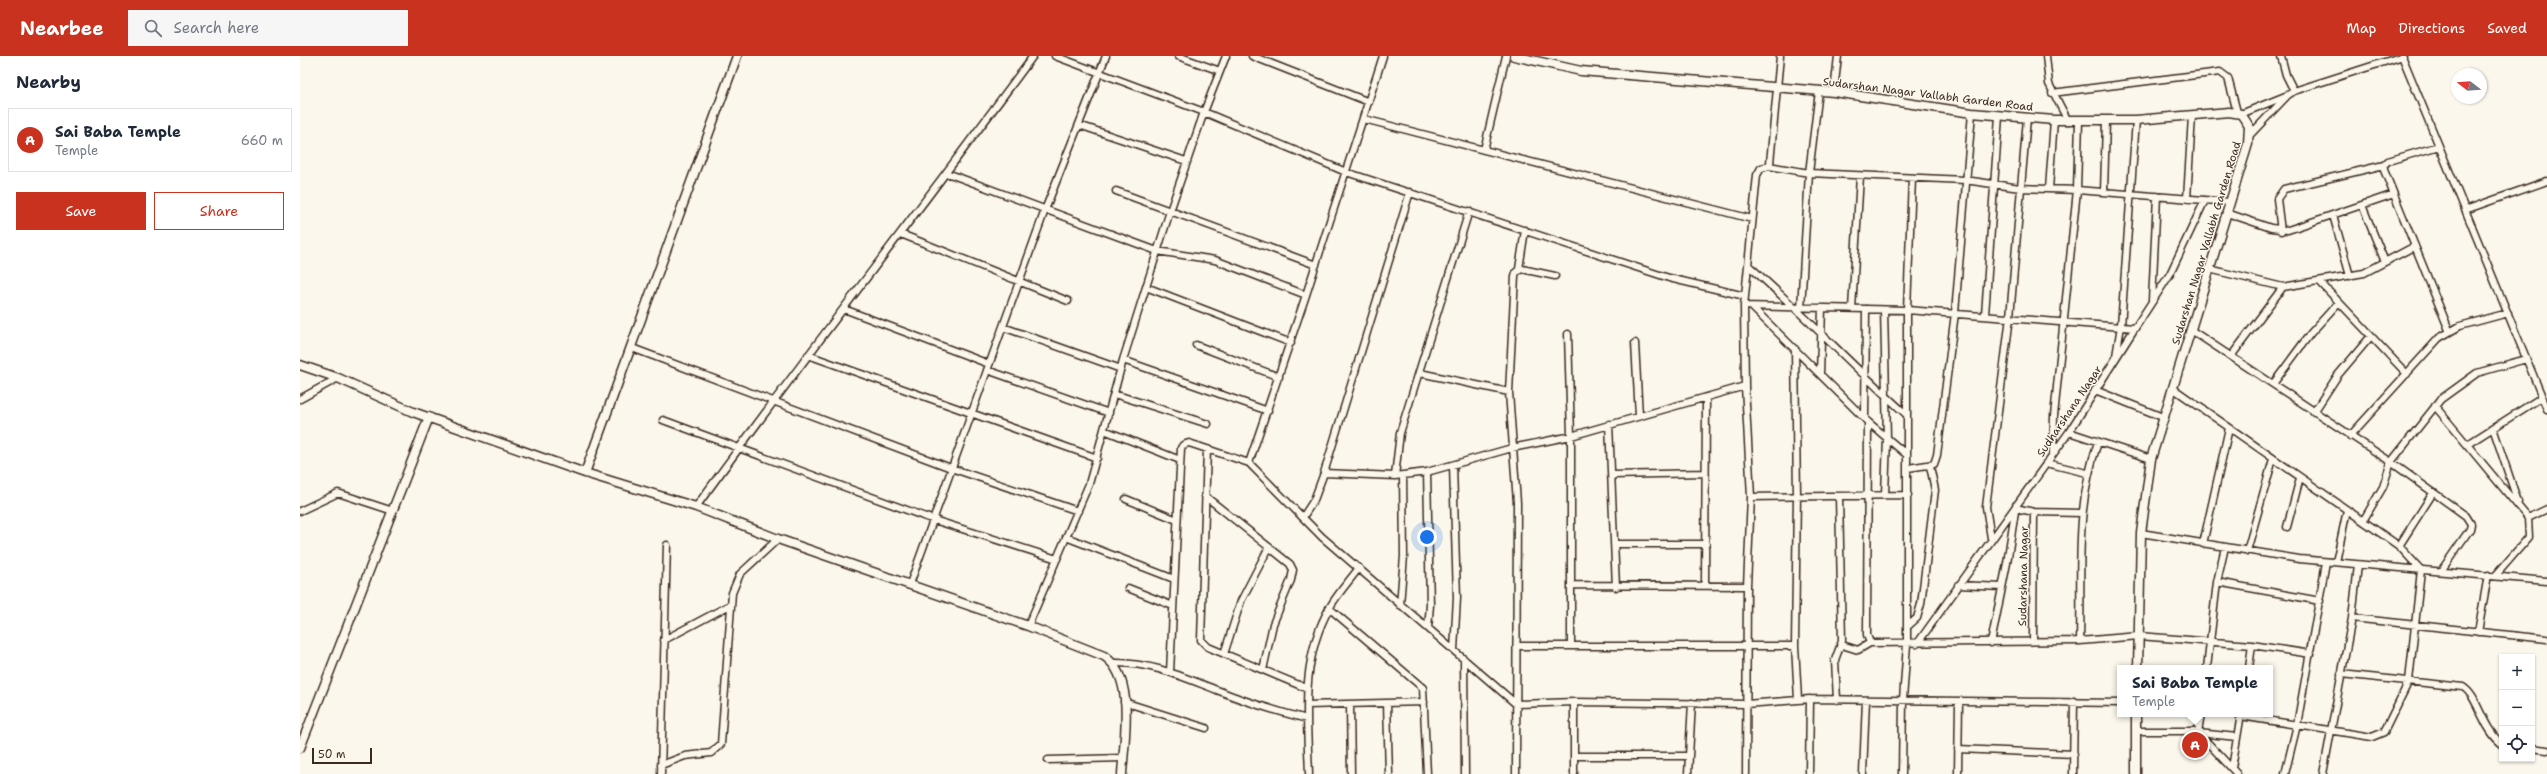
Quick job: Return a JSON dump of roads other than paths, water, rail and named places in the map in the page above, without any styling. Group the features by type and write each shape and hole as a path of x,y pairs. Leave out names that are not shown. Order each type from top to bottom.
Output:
{"street":[{"path":"585,473 632,348 737,56"},
{"path":"696,507 772,402 902,234 1033,56"},
{"path":"1055,56 1204,112 1346,172 1469,211 1668,278 1745,296"},
{"path":"910,584 1045,210 1106,56"},
{"path":"1178,56 1220,71"},
{"path":"1028,626 1078,511 1097,458 1123,360 1157,251 1186,161 1226,56"},
{"path":"1252,56 1369,102"},
{"path":"1249,463 1291,342 1364,119 1383,56"},
{"path":"1484,150 1506,56"},
{"name":"Sudarshan Nagar Vallabh Garden Road","path":"1514,56 1581,71 1776,89 1834,92 1999,116 2068,121 2106,121 2239,113 2247,120 2250,135 2174,389 2151,459 2141,532 2138,665"},
{"path":"1769,166 1780,56"},
{"path":"1834,92 1838,56"},
{"path":"2046,56 2047,74 2052,93 2068,121"},
{"path":"2281,56 2286,75 2294,90"},
{"path":"2250,135 2294,90 2403,56 2547,409"},
{"path":"2052,93 2220,72 2228,78 2239,113 2288,95"},
{"path":"1799,308 1809,173 1819,91"},
{"path":"1908,468 1930,466 1934,464 1938,454 1955,313 1965,180 1972,113"},
{"path":"1985,315 1999,116"},
{"path":"2187,199 2192,116"},
{"path":"1991,538 1986,507 2010,317 2027,118"},
{"path":"1364,119 1752,219"},
{"path":"2049,189 2054,120"},
{"path":"2116,358 2121,326 2136,120"},
{"path":"2053,453 2054,416 2077,190 2079,121"},
{"path":"2104,192 2106,121"},
{"path":"1079,125 1186,161"},
{"path":"2281,231 2277,199 2284,189 2384,165 2394,158 2439,146"},
{"path":"2384,165 2394,194 2449,330"},
{"path":"1746,774 1747,586 1751,497 1745,386 1744,306 1757,175 1761,168 1769,166 1809,173 1965,180 2020,188 2077,190 2230,202"},
{"path":"947,173 1157,251 1215,260 1306,295"},
{"path":"1852,309 1860,176"},
{"path":"1902,774 1903,700 1907,644 1908,468 1906,310 1912,178"},
{"path":"2465,210 2547,181"},
{"path":"1116,192 1316,265"},
{"path":"1303,517 1314,500 1324,473 1410,192"},
{"path":"2227,213 2281,231 2394,194"},
{"path":"2152,303 2157,196"},
{"name":"Sudharshana Nagar","path":"1917,644 2007,515 2016,506 2069,432 2170,274 2205,200"},
{"path":"2362,205 2385,262"},
{"path":"1395,476 1399,438 1469,211"},
{"path":"2333,215 2350,276"},
{"path":"1516,774 1516,503 1509,392 1515,276 1519,269 1525,230"},
{"path":"902,234 1019,283 1068,301"},
{"path":"2209,269 2283,287 2364,273 2415,246"},
{"path":"1749,266 1799,308 1866,378 1907,415"},
{"path":"1519,269 1555,276"},
{"path":"2319,281 2407,374"},
{"path":"2232,355 2283,287"},
{"path":"1146,288 1291,342"},
{"path":"2273,384 2310,334 2339,302"},
{"path":"1744,306 1906,310 1985,315 2135,328"},
{"path":"1752,307 1866,420 1907,455"},
{"path":"1820,374 1822,308"},
{"path":"844,309 988,367 1109,413"},
{"path":"1866,309 1868,496 1867,635 1870,643"},
{"path":"1884,310 1887,438 1885,495"},
{"path":"2350,436 2449,330 2508,313"},
{"path":"1003,327 1121,369"},
{"path":"2191,330 2232,355 2314,412 2391,462 2466,516 2471,524 2470,529 2440,572"},
{"path":"1568,334 1571,436 1571,644"},
{"path":"2314,412 2338,375 2371,336"},
{"path":"1635,343 1639,416"},
{"path":"1196,345 1279,377"},
{"path":"632,348 772,402 951,468 1078,511"},
{"path":"1794,349 1797,495 1795,646 1798,699"},
{"path":"808,356 970,415 1097,458"},
{"path":"2363,521 2383,487 2391,462 2435,406 2460,384 2477,372 2526,359"},
{"path":"1123,360 1268,411"},
{"path":"300,365 338,378 429,417 585,473 696,507 778,539 1028,626 1104,656 1114,662 1137,664 1170,672 1259,706 1307,719"},
{"path":"1420,373 1509,392"},
{"path":"300,399 338,378"},
{"path":"1324,473 1395,476 1427,472 1512,448 1571,436 1745,386"},
{"path":"2174,389 2399,546 2421,570 2409,681 2384,732 2379,736 2372,737 2252,717"},
{"path":"2095,390 2165,418"},
{"path":"1114,394 1208,424"},
{"path":"2468,444 2542,396"},
{"path":"1705,586 1706,544 1704,473 1706,398"},
{"path":"2435,406 2519,505 2528,518 2529,537 2496,575"},
{"path":"300,748 304,729 429,417"},
{"path":"663,420 740,447 934,520 1057,559"},
{"path":"1609,424 1613,475 1616,586"},
{"path":"2203,544 2229,428"},
{"path":"2493,428 2519,505"},
{"path":"1104,430 1180,460"},
{"path":"2069,432 2151,459"},
{"path":"2080,641 2082,513 2087,473 2098,442"},
{"path":"1170,672 1180,460 1181,448 1186,443 1249,463 1303,517 1359,568 1516,704 1574,702 1746,704 1798,699 2074,701 2117,703"},
{"path":"1207,449 1201,640 1208,647 1306,688"},
{"path":"2247,551 2273,459"},
{"path":"2046,463 2087,473"},
{"path":"1453,465 1457,598 1454,650"},
{"path":"1907,626 1917,618 1922,604 1935,490 1930,466"},
{"path":"1427,472 1430,605 1428,628"},
{"path":"1613,475 1704,473"},
{"path":"1400,605 1404,556 1403,475"},
{"path":"2287,527 2300,478"},
{"path":"300,511 338,493 392,511"},
{"path":"2399,546 2433,493"},
{"path":"1751,497 1797,495 1908,495"},
{"path":"1205,496 1290,564 1293,574 1272,624 1263,670"},
{"path":"1837,700 1835,660 1842,645 1839,496"},
{"path":"1126,499 1177,520"},
{"path":"2016,506 2034,512"},
{"name":"Sudharshana Nagar","path":"1991,643 2016,506"},
{"path":"2528,518 2547,509"},
{"path":"2336,562 2347,510"},
{"name":"Sudarshana Nagar","path":"2082,513 2034,512 2033,641 2080,641 2139,636 2252,645 2311,654"},
{"path":"2141,532 2203,544 2326,562 2440,572 2496,575 2547,581"},
{"path":"1066,537 1174,579"},
{"path":"661,765 685,756 711,753 721,744 727,687 730,605 735,584 740,574 778,539"},
{"path":"1614,544 1706,544"},
{"path":"661,774 667,545"},
{"path":"1224,654 1240,601 1269,547"},
{"path":"2206,665 2217,582 2225,547"},
{"path":"2285,774 2297,725 2311,654 2326,562"},
{"path":"2323,774 2352,618 2358,565"},
{"path":"1309,774 1306,688 1314,646 1329,608 1359,568"},
{"path":"2478,632 2488,575"},
{"path":"2217,582 2320,601"},
{"path":"1572,585 1747,586"},
{"path":"1958,585 2002,587"},
{"path":"1128,588 1173,606"},
{"path":"664,640 730,605"},
{"path":"1329,608 1420,684 1424,702 1427,774"},
{"path":"2352,618 2547,639"},
{"path":"1842,645 1858,650 1870,643 1917,644 2033,641"},
{"path":"1517,646 1571,644 1746,647 1795,646"},
{"path":"2249,665 2252,645"},
{"path":"1464,659 1465,774"},
{"path":"1114,662 1123,686 1122,774"},
{"path":"2342,674 2454,685 2467,690 2486,727 2492,736 2499,742"},
{"path":"1809,774 1810,699"},
{"path":"1863,774 1866,700"},
{"path":"1958,774 1959,701"},
{"path":"2073,774 2074,701"},
{"path":"1124,702 1206,728"},
{"path":"1307,705 1424,702"},
{"path":"1574,702 1574,774"},
{"path":"1387,703 1389,774"},
{"path":"1688,774 1692,703"},
{"path":"1350,705 1351,774"},
{"path":"2136,717 2136,774"},
{"path":"2198,733 2201,717"},
{"path":"2232,768 2241,717"},
{"path":"2136,731 2186,730 2198,733 2237,737"},
{"path":"2198,733 2237,774"},
{"path":"2535,748 2547,750"},
{"path":"1958,749 2074,754"},
{"path":"1574,756 1689,756"},
{"path":"1048,760 1123,758"}],"place":[{"name":"Sai Baba Temple","path":"2195,745"}]}
